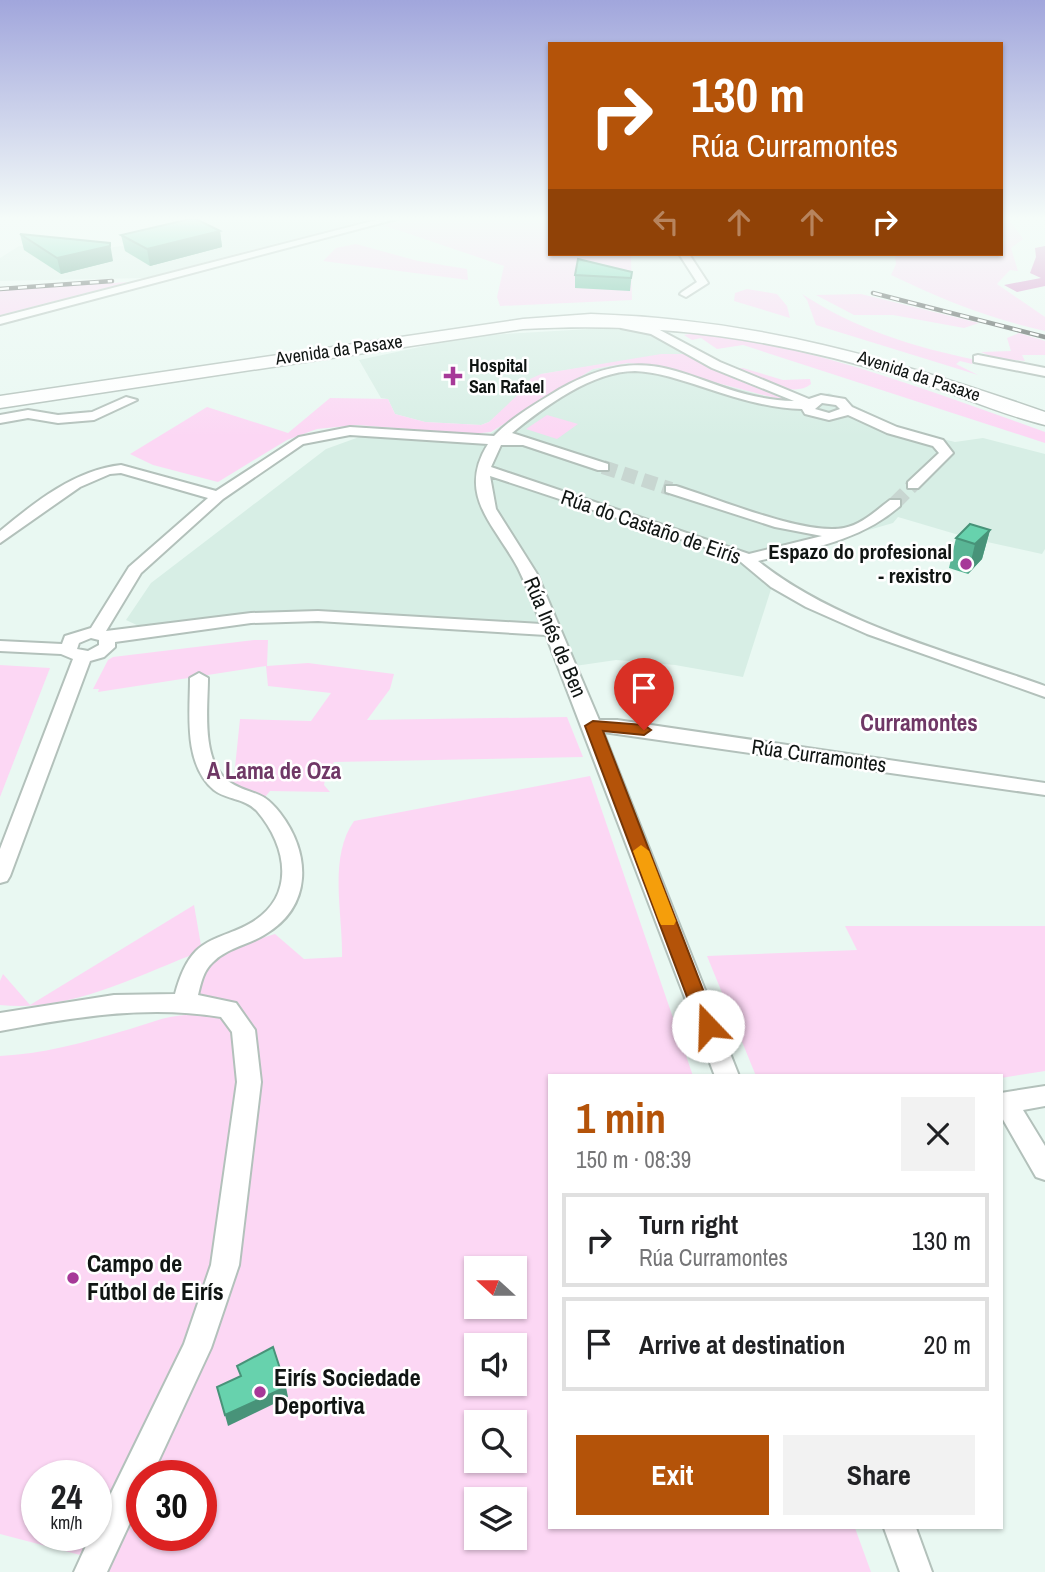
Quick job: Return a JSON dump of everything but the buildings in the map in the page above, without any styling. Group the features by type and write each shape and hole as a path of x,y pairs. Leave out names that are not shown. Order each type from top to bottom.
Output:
{"main road":[{"name":"Avenida da Pasaxe","path":"0,394 464,321 575,312 712,316 842,340 1045,407"},
{"name":"Avenida da Pasaxe","path":"0,402 523,324 590,320 687,324 745,330 829,349 947,384 1045,419"},
{"path":"0,386 334,340"},
{"path":"0,411 247,369 283,358"}],"street":[{"path":"0,321 118,290"},
{"path":"686,294 692,290"},
{"path":"523,324 640,327 675,341 732,373 809,404"},
{"path":"675,341 672,335 676,329 687,324"},
{"path":"978,359 1045,372"},
{"path":"483,469 501,436 568,391 613,369 650,370 762,403 788,407 809,404"},
{"path":"0,419 28,414 58,419 94,416 131,400"},
{"path":"809,404 810,411 827,416 842,414 847,410 892,430 938,443 946,453 913,485"},
{"path":"102,635 135,570 218,496 299,441 350,431 501,436 603,467"},
{"path":"0,538 88,478 107,470 121,469 218,496"},
{"name":"Rúa do Castaño de Eirís","path":"483,469 747,559 777,584 812,604 873,630 1041,688 1045,692"},
{"name":"Rúa Inés de Ben","path":"483,469 482,489 503,538 524,564 593,726 726,1074"},
{"path":"671,489 786,523 827,533 844,533"},
{"path":"747,559 844,533 874,521 895,503"},
{"path":"102,635 251,618 318,616 552,630"},
{"path":"0,646 75,653 103,651 109,643 102,635"},
{"path":"0,876 75,653"},
{"path":"185,1001 192,974 206,955 260,928 282,911 289,900 295,877 295,859 277,822 255,799 229,791 217,783 211,772 199,733 200,678"},
{"name":"Rúa Curramontes","path":"593,726 617,726 1045,789"},
{"path":"0,1021 97,1004 148,1000 185,1001 228,1009 243,1030 249,1082 225,1265 197,1348 90,1572"},
{"path":"1045,1096 1004,1102 1045,1169"},
{"path":"900,1529 916,1572"}],"shaded area":[{"path":"0,290 96,290 0,315"},
{"path":"498,290 632,290 632,300 500,306 497,297"},
{"path":"755,290 777,294 787,306 790,318 734,301 735,293"},
{"path":"924,290 1006,290 1045,317 1045,331 1005,321"},
{"path":"802,294 864,327 930,349 976,360 972,364 960,361 956,364 978,375 816,325"},
{"path":"861,294 979,323 964,328 893,315 854,315 816,295"},
{"name":"Hospital San Rafael","path":"623,327 662,337 688,354 661,355 541,374 531,388 489,422 481,425 425,422 395,414 388,399 381,398 359,360 471,336"},
{"path":"700,332 788,349 875,373 1045,432 1045,443 743,345 717,349 701,338 692,340 684,335"},
{"path":"1019,333 1045,341 1045,355 1022,355 1025,361 995,358 981,352 1011,351 1007,338"},
{"path":"661,354 688,354 735,379 794,403 653,366 628,363 593,369 491,432 471,434 357,425 317,429 287,440 218,482 153,465 130,454 207,407 288,433 330,398 388,399 395,414 425,422 481,425 489,422 524,389 531,388 530,379 541,374"},
{"path":"628,363 652,366 792,403 829,393 902,429 955,442 983,438 1045,454 1045,549 1042,554 969,538 898,517 893,523 747,565 772,586 743,677 675,665 616,660 568,667 552,630 375,615 143,628 126,620 151,583 326,449 362,436 477,444 518,413 593,369"},
{"path":"734,368 743,368 783,380 810,379 811,384 803,388 783,388"},
{"path":"547,415 578,424 557,439 526,429"},
{"path":"268,640 267,666 308,663 394,674 390,689 367,720 567,717 583,757 334,762 326,774 324,785 330,792 270,791 265,797 219,779 234,777 240,719 311,721 331,693 268,686 266,666 98,692 99,689 93,689 108,660 113,657"},
{"path":"0,665 50,668 0,797"},
{"path":"590,776 692,1074 548,1074 548,1529 855,1529 871,1572 104,1572 107,1562 65,1551 112,1551 112,1460 21,1460 21,1539 0,1534 0,1056 62,1047 160,1019 185,1015 202,980 217,960 239,946 275,934 304,959 342,957 339,887 341,852 354,821"},
{"path":"194,905 202,951 77,998 26,1006 0,1005 0,981 3,974 30,1005"},
{"path":"845,926 1045,926 1045,1071 1003,1078 1003,1074 755,1074 707,956 857,950"}],"tunnel":[{"path":"603,467 671,489"},
{"path":"895,503 913,485"}],"railway":[{"path":"873,293 1045,337"}],"slow traffic":[{"path":"641,851 668,921"}],"place":[{"name":"Hospital San Rafael","path":"453,376"},
{"name":"Espazo do profesional - rexistro","path":"966,564"},
{"name":"Campo de Fútbol de Eirís","path":"73,1278"},
{"name":"Eirís Sociedade Deportiva","path":"260,1392"}],"district":[{"name":"Curramontes","path":"919,723"},
{"name":"A Lama de Oza","path":"274,771"}],"route":[{"path":"644,730 593,726 708,1026"}]}
